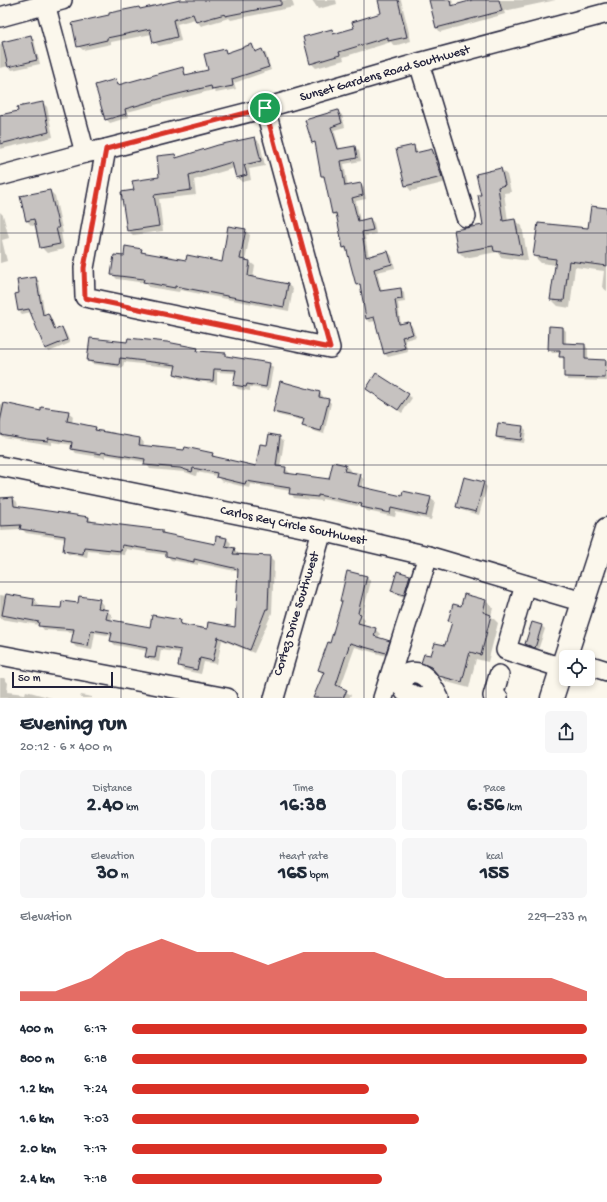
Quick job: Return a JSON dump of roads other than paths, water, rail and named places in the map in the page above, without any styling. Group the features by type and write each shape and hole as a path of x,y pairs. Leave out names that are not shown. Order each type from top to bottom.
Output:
{"main road":[{"path":"568,650 607,531"},
{"path":"552,698 559,676"}],"street":[{"path":"0,17 50,2 85,153"},
{"name":"Sunset Gardens Road Southwest","path":"0,176 265,108 419,63 607,13"},
{"path":"419,63 466,217"},
{"path":"106,149 84,268 85,298 330,348 265,108"},
{"name":"Carlos Rey Circle Southwest","path":"0,466 322,531 428,556 583,602"},
{"name":"Cortez Drive Southwest","path":"274,698 322,531"},
{"path":"383,698 428,556"},
{"path":"525,586 506,650 559,660"},
{"path":"0,655 227,698"},
{"path":"595,667 607,671"},
{"path":"421,698 405,692 402,687 403,680 408,673 414,671 422,674 429,680 439,698"},
{"path":"494,697 499,674"}]}
